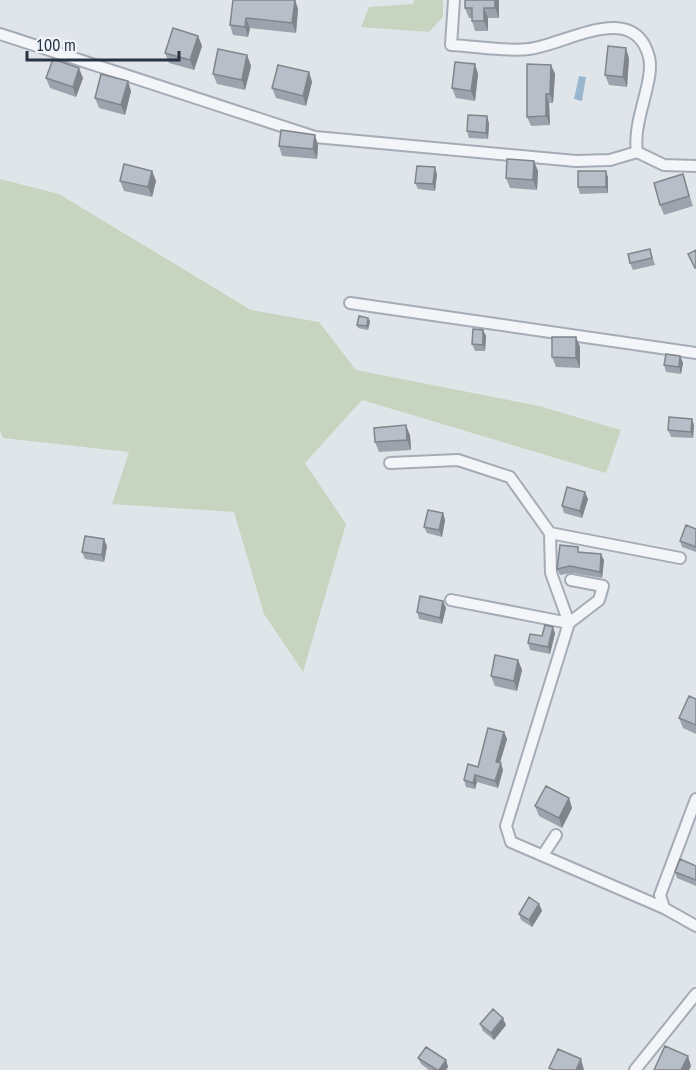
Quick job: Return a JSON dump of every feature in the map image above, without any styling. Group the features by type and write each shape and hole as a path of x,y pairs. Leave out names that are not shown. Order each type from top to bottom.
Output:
{"street":[{"path":"454,0 451,45 527,49 552,44 580,30 608,23 626,24 639,36 650,58 646,90 634,136 637,152"},
{"path":"0,34 315,137 576,161 610,160 637,152 664,165 696,166"},
{"path":"350,303 696,354"},
{"path":"390,463 458,460 510,477 550,534 551,573 569,623"},
{"path":"550,534 680,558"},
{"path":"571,580 603,586 599,600 569,623 506,826 511,842 664,908 696,926"},
{"path":"451,600 569,623"},
{"path":"664,908 660,895 696,799"},
{"path":"543,855 556,835"},
{"path":"634,1070 696,994"}],"green space":[{"path":"414,0 443,0 443,17 429,32 361,27 369,7 413,4"},
{"path":"0,179 59,194 251,310 319,322 356,370 539,406 621,430 606,473 362,400 305,463 346,524 303,672 264,614 234,512 112,504 129,452 3,438 0,431"}],"water":[{"path":"579,76 586,77 582,101 574,99"}],"building":[{"path":"233,0 295,0 292,23 246,18 245,27 230,25"},
{"path":"465,0 495,0 495,8 484,8 484,21 472,21 472,8 465,8"},
{"path":"173,28 198,36 190,60 165,53"},
{"path":"608,46 626,48 623,77 605,75"},
{"path":"218,49 247,55 242,80 213,74"},
{"path":"53,59 79,68 73,87 46,78"},
{"path":"455,62 475,64 471,91 452,88"},
{"path":"527,64 551,65 550,94 546,94 546,116 527,117"},
{"path":"278,65 309,72 303,96 272,88"},
{"path":"101,74 128,81 121,105 95,98"},
{"path":"468,115 487,116 486,133 467,131"},
{"path":"281,130 315,135 313,149 279,146"},
{"path":"507,159 534,161 533,180 506,178"},
{"path":"124,164 152,171 148,187 120,181"},
{"path":"417,166 435,167 433,184 415,183"},
{"path":"578,171 606,171 606,187 578,187"},
{"path":"683,174 689,196 660,205 654,183"},
{"path":"650,249 652,258 630,263 628,254"},
{"path":"696,250 696,268 695,268 688,254"},
{"path":"359,316 368,318 367,326 357,325"},
{"path":"473,329 483,330 483,345 472,344"},
{"path":"552,337 576,337 576,358 552,357"},
{"path":"666,354 680,356 679,367 664,365"},
{"path":"669,417 692,419 691,432 668,430"},
{"path":"406,425 407,440 375,442 374,428"},
{"path":"567,487 585,492 580,511 562,506"},
{"path":"428,510 443,513 439,530 424,527"},
{"path":"686,525 696,529 696,547 680,541"},
{"path":"85,536 104,539 102,555 82,552"},
{"path":"560,545 578,547 578,552 601,554 600,572 570,566 557,569"},
{"path":"420,596 443,601 440,618 417,612"},
{"path":"545,625 553,627 548,647 528,643 530,634 542,636"},
{"path":"495,655 518,660 514,681 491,676"},
{"path":"689,696 696,699 696,725 679,718"},
{"path":"488,728 504,732 496,762 501,763 495,781 475,775 473,783 464,780 468,764 478,767"},
{"path":"546,786 569,798 559,818 535,806"},
{"path":"680,859 696,866 696,880 675,872"},
{"path":"529,897 539,904 529,920 519,914"},
{"path":"493,1009 503,1018 491,1033 480,1024"},
{"path":"665,1046 688,1056 681,1070 654,1070"},
{"path":"426,1047 446,1060 439,1070 418,1058"},
{"path":"558,1049 581,1059 576,1070 549,1068"}]}
